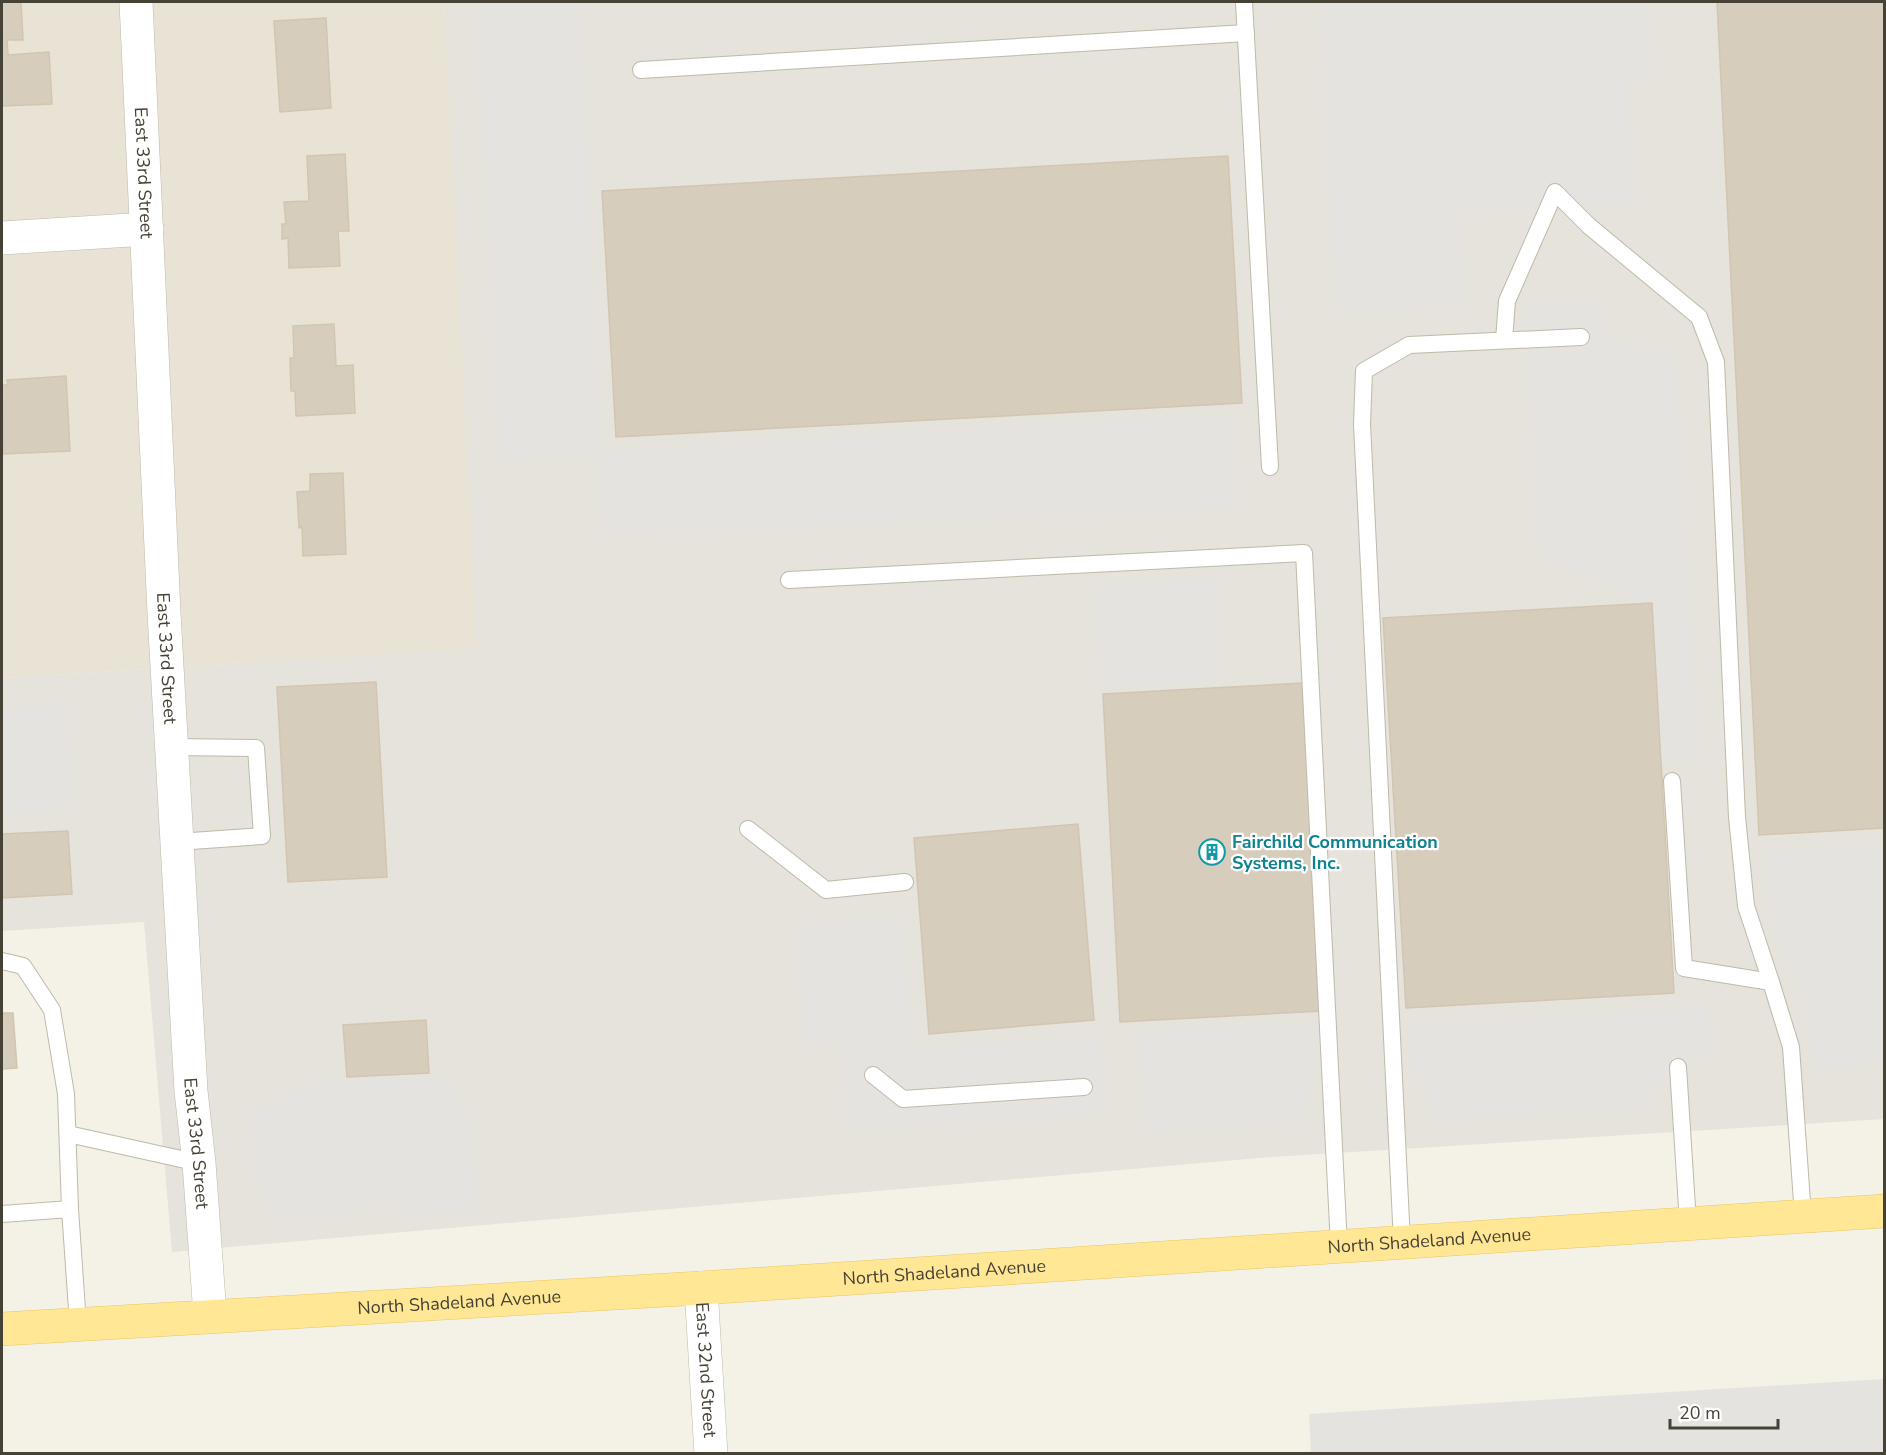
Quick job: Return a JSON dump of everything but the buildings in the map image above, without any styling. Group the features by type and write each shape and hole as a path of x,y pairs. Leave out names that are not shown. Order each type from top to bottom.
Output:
{"main road":[{"name":"North Shadeland Avenue","path":"2,1329 701,1288 1884,1211"}],"street":[{"name":"East 33rd Street","path":"136,2 191,1091 199,1163 210,1315"},
{"path":"2,238 147,229"},
{"name":"East 32nd Street","path":"701,1288 711,1454"}],"lane":[{"path":"1244,2 1270,467"},
{"path":"641,70 1246,33"},
{"path":"1504,340 1507,301 1555,192 1589,226 1699,317 1716,362 1737,817 1746,906 1791,1047 1803,1216"},
{"path":"1402,1242 1362,424 1364,371 1409,345 1581,337"},
{"path":"789,579 1304,552 1339,1246"},
{"path":"172,747 255,748 262,836 177,842"},
{"path":"1672,781 1684,968 1771,982"},
{"path":"748,829 826,890 904,882"},
{"path":"2,961 23,966 52,1010 66,1094 70,1209 78,1324"},
{"path":"1678,1067 1688,1223"},
{"path":"873,1075 903,1099 1084,1087"},
{"path":"68,1134 199,1163"},
{"path":"2,1214 70,1209"}],"shaded area":[{"path":"2,2 444,2 478,649 2,678"},
{"path":"444,2 1884,2 1884,1119 1271,1157 172,1252 144,922 2,931 2,678 477,649"},
{"path":"478,2 578,2 599,452 1230,414 1234,507 603,533 598,452 501,459"},
{"path":"1321,2 1645,2 1650,77 1625,83 1633,202 1457,210 1465,304 1337,314"},
{"path":"1591,302 1608,336 1646,353 1672,351 1697,759 1661,760 1652,603 1554,562 1539,548 1525,306"},
{"path":"1213,579 1216,680 1102,685 1095,586"},
{"path":"64,705 73,807 2,813 2,710"},
{"path":"1884,847 1884,1063 1814,1068 1804,990 1777,936 1764,852"},
{"path":"900,918 912,1050 1100,1036 1101,1114 847,1128 841,1042 806,1044 799,925"},
{"path":"1707,1009 1710,1048 1646,1089 1647,1108 1432,1118 1431,1100 1408,1055 1408,1025"},
{"path":"1320,1022 1321,1045 1301,1122 1145,1130 1140,1031"},
{"path":"434,1075 453,1091 470,1115 475,1211 407,1213 383,1195 351,1214 281,1218 256,1182 251,1114 319,1081"},
{"path":"1884,1379 1884,1453 1311,1453 1309,1414"}],"place":[{"name":"Fairchild Communication Systems, Inc.","path":"1212,852"}]}
